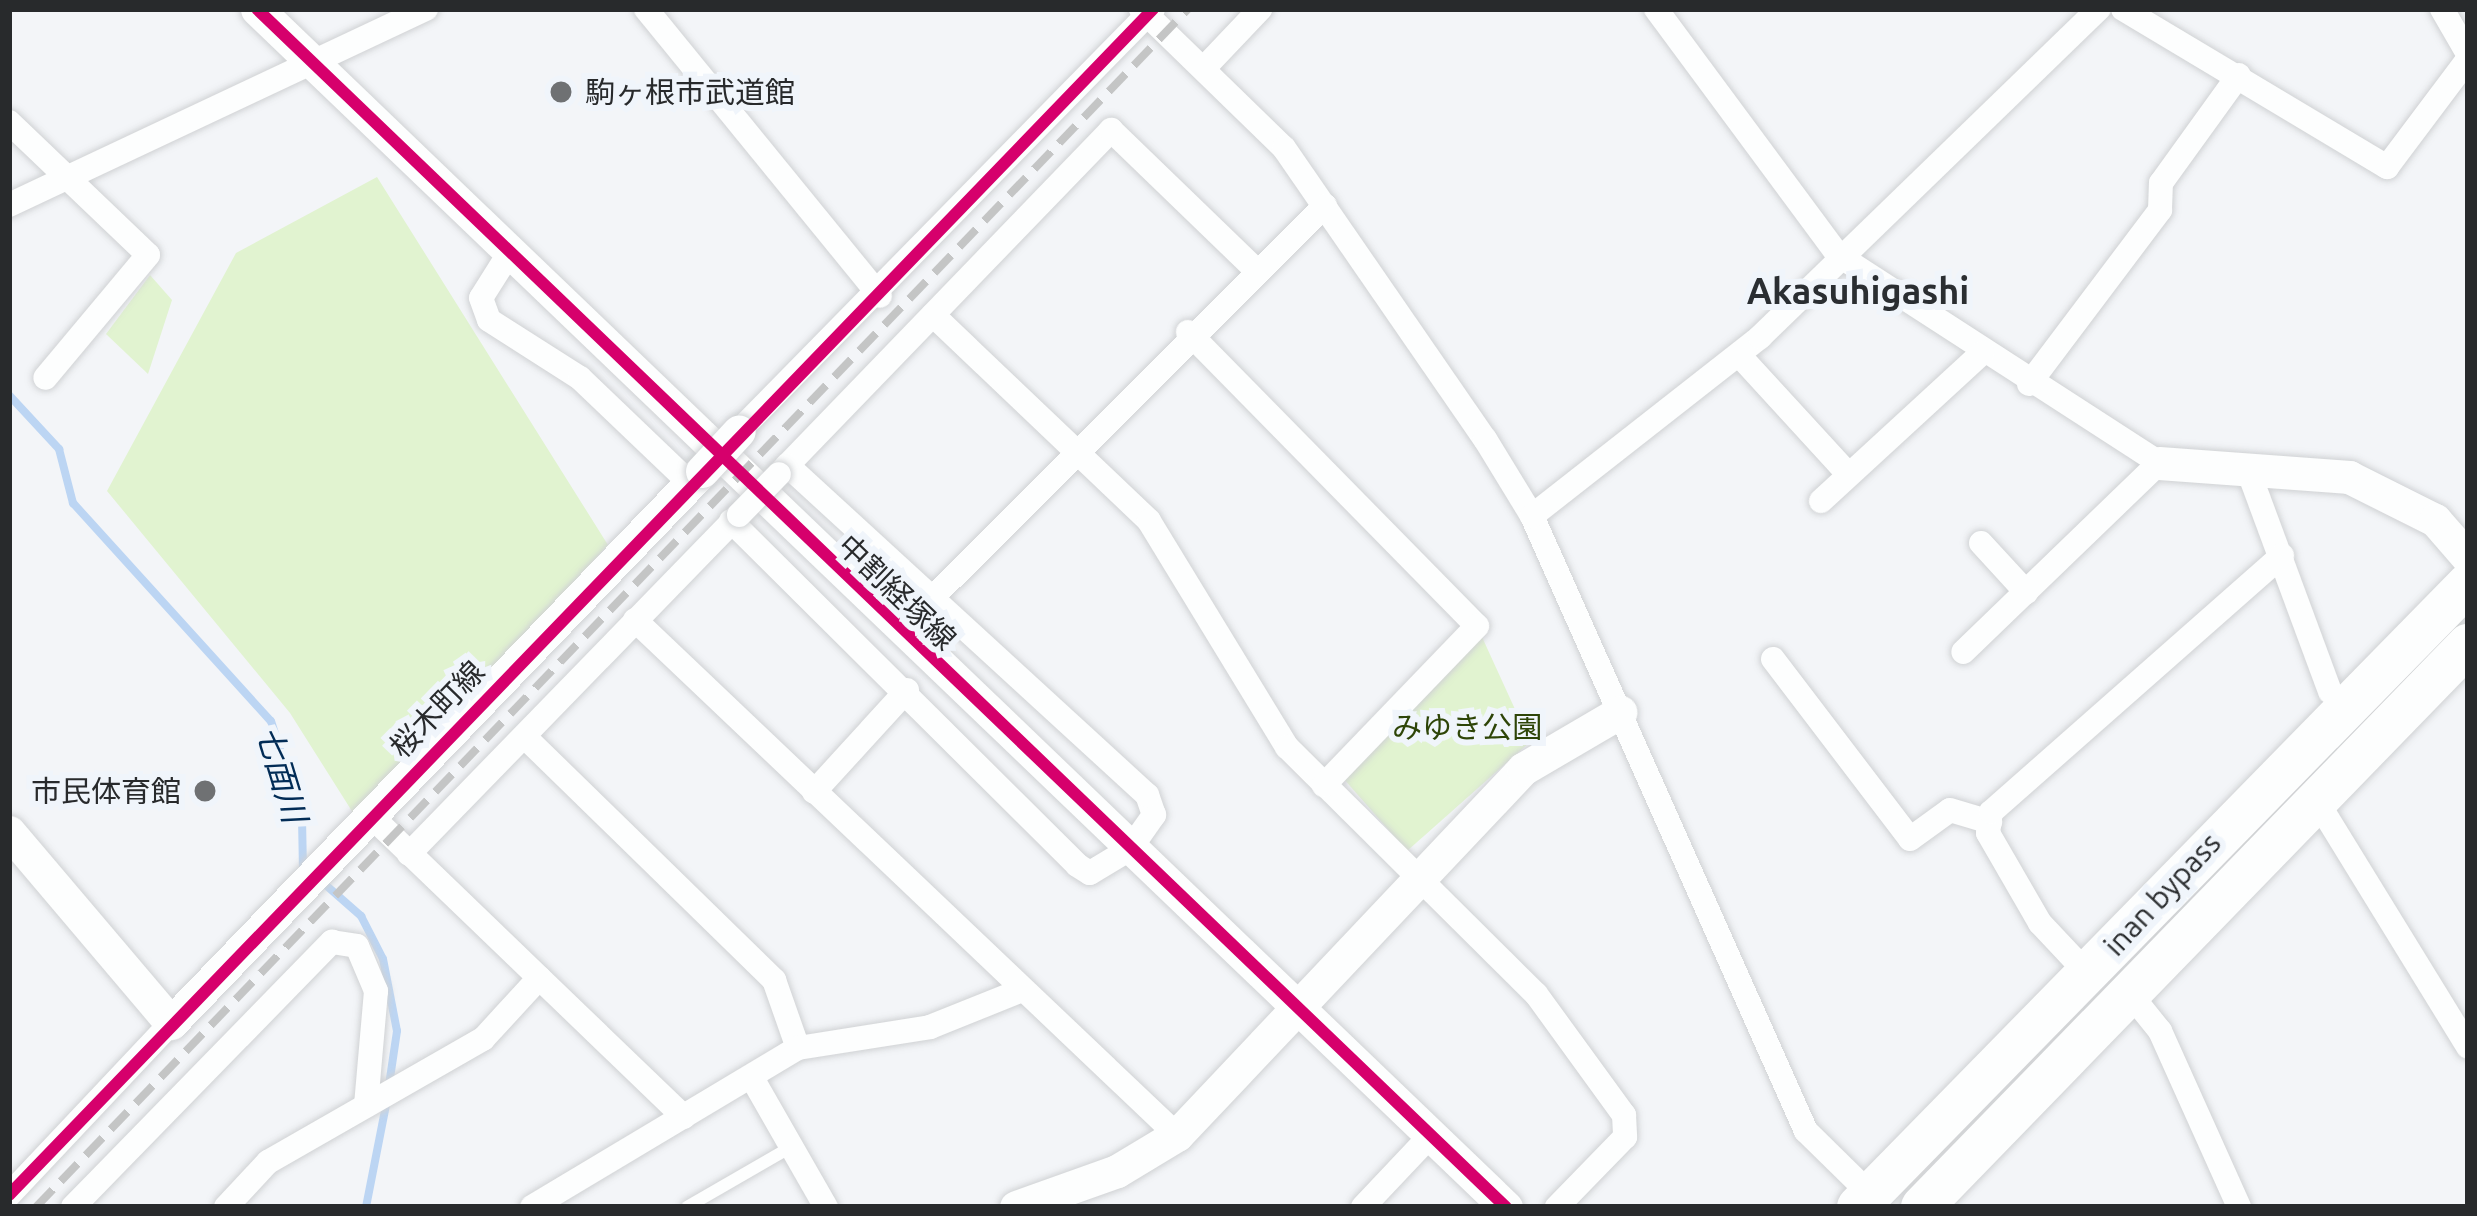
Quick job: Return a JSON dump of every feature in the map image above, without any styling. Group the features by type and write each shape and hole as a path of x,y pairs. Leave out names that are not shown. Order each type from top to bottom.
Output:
{"highway":[{"name":"inan bypass","path":"1864,1201 2468,584"},
{"name":"inan bypass","path":"1927,1205 2127,990 2468,645"}],"street":[{"name":"中割経塚線","path":"257,9 1506,1207"},
{"path":"9,205 311,59 426,9"},
{"path":"646,9 880,296"},
{"path":"1206,66 1259,9"},
{"path":"1656,9 1838,255 1982,353 2158,463 2251,478 2349,477 2387,490 2468,558"},
{"path":"1532,516 1739,355 2099,9"},
{"path":"2123,9 2387,166 2468,57 2442,9"},
{"path":"739,431 880,296 1148,11 1206,66 1325,206 1532,516 1806,1131 1864,1201"},
{"path":"2029,384 2161,210 2161,183 2239,75"},
{"path":"9,122 71,176 148,255 45,378"},
{"path":"409,854 1111,130 1254,268"},
{"path":"930,600 1188,332 1325,206"},
{"path":"510,252 481,298 489,320 580,378 696,477"},
{"path":"933,315 1150,520 1287,747 1536,994 1624,1115 1625,1137 1557,1207"},
{"path":"1188,332 1477,626 1324,784"},
{"path":"1821,501 1982,353"},
{"path":"1739,355 1848,474"},
{"name":"桜木町線","path":"171,1023 739,431"},
{"path":"1963,652 2158,463"},
{"path":"735,518 1077,865 1090,873 1130,849 1154,815 1147,795 783,469"},
{"path":"2251,478 2330,692"},
{"path":"1981,543 2026,592"},
{"path":"1990,823 2048,754 2282,555"},
{"path":"635,620 1177,1135"},
{"path":"1772,659 1910,839 1950,810 1990,823 2040,922 2087,973"},
{"path":"814,792 907,691"},
{"path":"1016,1207 1117,1172 1177,1135 1548,747 1620,712"},
{"path":"526,738 774,980 798,1048"},
{"path":"2315,798 2468,1047"},
{"path":"369,814 684,1117"},
{"path":"9,832 171,1023 9,1195"},
{"path":"73,1207 332,942 357,946 376,991 369,1104"},
{"path":"226,1207 268,1162 483,1039 539,978"},
{"path":"532,1207 798,1048 930,1027 1022,990"},
{"path":"2127,990 2160,1030 2239,1207"},
{"path":"752,1078 826,1207"},
{"path":"1363,1207 1432,1134"}],"lane":[{"path":"687,1207 792,1146"}],"green space":[{"path":"377,177 608,545 355,816 290,713 107,491 236,253"},
{"path":"150,275 172,300 148,374 106,334"},
{"name":"みゆき公園","path":"1482,637 1530,742 1407,851 1343,778"}],"waterway":[{"name":"七面川","path":"9,395 59,449 73,503 271,721 302,818 303,869"},
{"name":"七面川","path":"320,880 361,916 383,959 397,1031 389,1085"},
{"name":"七面川","path":"366,1207 387,1100"}],"railway":[{"path":"36,1207 1188,9"}],"cycle path":[{"path":"257,9 1506,1207"},
{"path":"9,1195 1153,9"}],"place":[{"name":"駒ヶ根市武道館","path":"561,92"},
{"name":"市民体育館","path":"205,791"}],"district":[{"name":"Akasuhigashi","path":"1858,291"}]}
